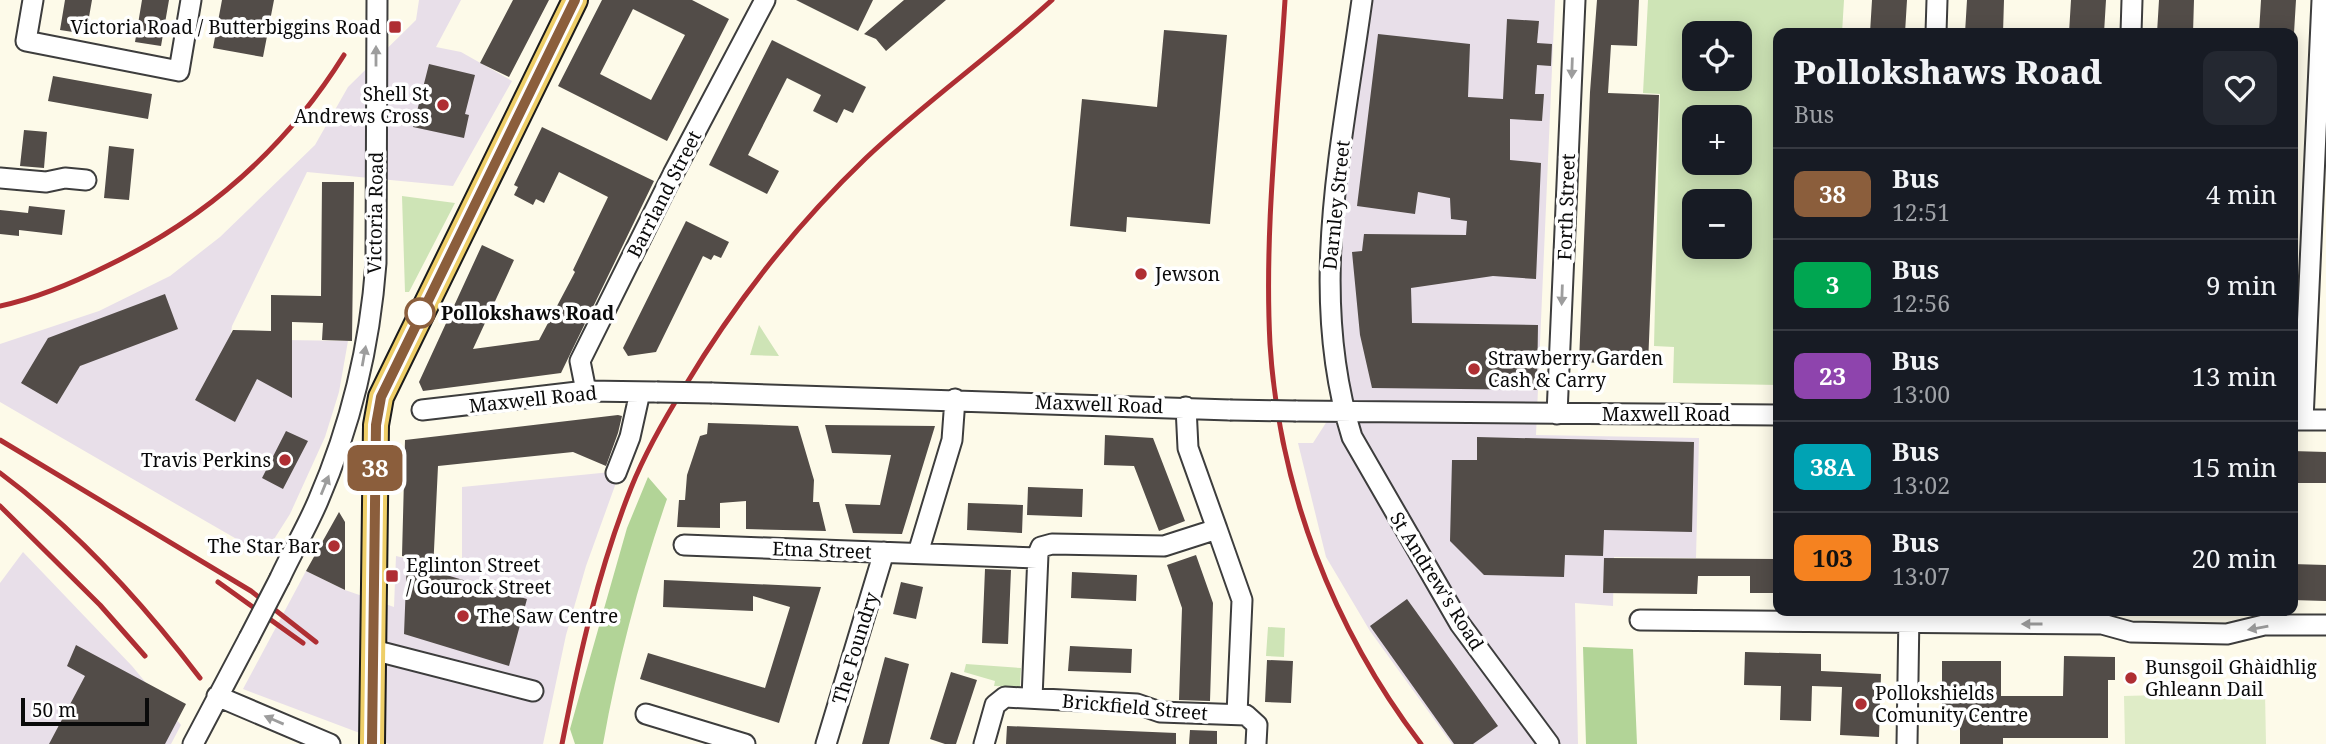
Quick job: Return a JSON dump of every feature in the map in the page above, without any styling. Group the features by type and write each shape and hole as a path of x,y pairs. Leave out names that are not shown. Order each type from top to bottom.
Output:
{"main road":[{"path":"372,744 376,415 381,397 407,340 575,0"}],"street":[{"path":"33,0 26,41 179,71 191,0"},
{"name":"Victoria Road","path":"217,696 317,504 347,422 361,374 376,263 377,0"},
{"name":"Darnley Street","path":"1343,409 1333,358 1328,302 1330,229 1362,0"},
{"name":"Forth Street","path":"1557,414 1575,0"},
{"path":"1936,28 1937,0"},
{"path":"2131,28 2132,0"},
{"path":"2322,0 2298,420 2326,420"},
{"name":"Barrland Street","path":"586,391 580,361 758,2"},
{"path":"0,178 46,182 65,178 86,180"},
{"name":"Maxwell Road","path":"422,410 586,391 955,399 1230,410 1773,415"},
{"path":"616,473 648,392"},
{"path":"918,554 952,440 955,399"},
{"path":"1186,407 1188,448 1242,600 1237,715 1254,719 1256,744"},
{"name":"St Andrew's Road","path":"1343,409 1352,438 1460,624 1549,744"},
{"path":"1032,698 1037,558 1040,549 1045,545 1164,546 1217,529"},
{"name":"Etna Street","path":"684,545 1037,558"},
{"name":"The Foundry","path":"826,744 884,552"},
{"path":"1907,744 1909,617"},
{"path":"1640,620 1909,617 2102,624 2131,632 2227,634 2264,625 2326,625"},
{"path":"373,650 533,691"},
{"path":"193,744 217,696 330,744"},
{"name":"Brickfield Street","path":"984,744 998,701 1005,697 1136,704 1160,712 1237,715"},
{"path":"646,715 745,744"}],"shaded area":[{"path":"419,0 461,0 436,47 461,52 512,81 453,186 307,172 232,326 230,339 348,341 339,392 325,437 290,514 264,555 0,402 0,344 99,311 170,276 220,237 315,145 348,87 416,20"},
{"path":"1370,0 1555,0 1536,435 1699,438 1696,558 1614,557 1613,606 1575,603 1578,744 1452,744 1370,631 1326,557 1298,443 1313,443 1345,393 1329,303"},
{"path":"611,472 617,480 586,566 566,635 543,744 389,744 243,689 306,571 345,590 394,607 396,556 462,572 462,487"},
{"path":"23,552 132,666 181,725 171,744 0,744 0,583"}],"green space":[{"path":"1648,0 1844,0 1842,28 1773,28 1773,385 1673,383 1674,347 1654,346 1660,94 1643,93"},
{"path":"402,196 455,203 409,292 405,292"},
{"path":"759,325 779,356 750,355"},
{"path":"648,477 667,499 630,620 603,744 575,744 570,729 627,528"},
{"path":"1268,627 1285,628 1284,657 1266,656"},
{"path":"1583,647 1633,649 1637,744 1586,744"},
{"path":"966,664 1021,668 1020,687 994,686 995,681 964,672"},
{"path":"2265,692 2266,744 2125,744 2124,696"}],"building":[{"path":"65,0 92,0 86,34 60,30"},
{"path":"142,0 169,0 161,46 135,42"},
{"path":"222,0 274,0 263,57 213,48"},
{"path":"513,0 549,0 509,77 480,63"},
{"path":"602,0 692,0 729,19 667,141 558,86","holes":["633,9 685,35 651,100 600,74"]},
{"path":"796,0 873,0 858,31"},
{"path":"904,0 946,0 886,51 876,39 864,34"},
{"path":"1597,0 1639,0 1637,46 1611,45 1608,93 1659,95 1648,365 1579,362 1590,92"},
{"path":"1872,0 1907,0 1905,28 1870,28"},
{"path":"1967,0 2004,0 2003,28 1965,28"},
{"path":"2071,0 2106,0 2104,28 2069,28"},
{"path":"2159,0 2194,0 2193,28 2157,28"},
{"path":"2261,0 2296,0 2294,28 2259,28"},
{"path":"1507,19 1539,21 1537,43 1552,44 1551,66 1537,65 1535,94 1544,94 1542,121 1510,119 1510,160 1541,163 1536,279 1493,276 1411,288 1412,323 1538,325 1537,390 1372,388 1360,335 1352,252 1362,251 1364,234 1466,235 1467,221 1451,219 1450,198 1418,192 1415,214 1357,206 1378,34 1470,44 1468,97 1503,99"},
{"path":"1164,30 1227,35 1210,224 1127,217 1126,232 1070,226 1082,99 1157,107"},
{"path":"772,40 866,87 853,113 844,109 837,123 813,111 821,95 787,78 748,155 779,171 767,194 709,165"},
{"path":"429,64 475,75 465,114 469,115 464,138 413,127"},
{"path":"53,76 152,94 148,119 48,101"},
{"path":"542,127 654,181 561,373 423,391 419,382 482,245 514,260 473,349 539,340 575,272 573,270 608,197 559,172 544,203 536,199 533,205 514,195 518,187 514,185"},
{"path":"24,130 47,132 44,168 20,166"},
{"path":"109,146 134,149 129,200 104,198"},
{"path":"322,182 354,182 352,341 322,340 323,323 292,322 292,398 257,379 235,422 195,400 233,330 271,331 271,295 321,296"},
{"path":"29,206 65,210 62,235 19,230 19,236 0,234 0,210 28,213"},
{"path":"686,221 729,242 721,258 714,255 711,260 703,256 656,352 628,356 623,348"},
{"path":"165,294 178,329 80,366 57,404 21,383 48,338"},
{"path":"622,416 618,433 606,466 573,452 438,466 433,571 527,599 509,666 404,634 407,557 402,556 405,440"},
{"path":"708,423 798,426 814,480 813,502 819,502 826,531 746,529 746,501 720,503 720,528 677,527 679,500 685,500 687,475 700,436 707,434"},
{"path":"825,425 935,426 902,534 853,533 845,504 880,505 891,455 832,453"},
{"name":"Travis Perkins","path":"286,431 308,441 283,489 262,478"},
{"path":"1105,435 1153,438 1185,521 1159,531 1134,466 1104,465"},
{"path":"1477,437 1694,442 1692,532 1604,530 1603,556 1565,555 1564,577 1484,575 1450,541 1452,460 1477,460"},
{"path":"2298,451 2326,452 2326,483 2298,483"},
{"path":"1028,487 1083,489 1082,517 1027,515"},
{"path":"968,503 1023,505 1022,533 967,530"},
{"path":"339,512 345,522 345,590 306,571"},
{"path":"1196,555 1213,603 1210,701 1179,700 1182,608 1167,565"},
{"path":"1604,558 1773,559 1773,593 1750,593 1750,576 1698,576 1697,594 1603,593"},
{"path":"2298,564 2326,565 2326,601 2298,600"},
{"path":"985,569 1011,570 1008,644 982,643"},
{"path":"1072,572 1137,575 1136,601 1071,598"},
{"path":"664,580 821,587 779,723 640,679 648,653 765,688 790,607 753,596 753,611 663,607"},
{"path":"901,582 923,587 916,619 893,614"},
{"path":"1407,599 1498,726 1473,744 1454,744 1370,626"},
{"path":"76,645 186,704 165,744 49,744 85,676 67,666"},
{"path":"1070,646 1132,649 1131,673 1068,671"},
{"path":"1745,652 1821,654 1821,671 1881,674 1879,737 1840,735 1842,687 1812,686 1811,721 1780,720 1781,686 1744,685"},
{"path":"2064,656 2115,657 2115,680 2108,680 2108,738 2003,738 2003,744 1960,744 1960,721 1942,721 1942,661 2001,661 2001,696 2063,696"},
{"path":"885,657 909,664 889,744 862,744"},
{"path":"1267,660 1293,661 1291,703 1265,702"},
{"path":"951,672 977,680 956,744 945,744 930,739"},
{"path":"1007,726 1176,733 1176,744 1006,744"},
{"path":"1190,730 1217,731 1217,744 1189,744"}],"railway":[{"path":"562,744 590,614 619,519 649,449 725,324 791,238 866,158 1052,0"},
{"path":"1285,0 1270,215 1270,344 1275,398 1299,504 1337,605 1390,700 1421,744"},
{"path":"0,306 56,289 109,265 145,246 212,202 270,150 297,120 344,55"},
{"path":"0,440 251,591 316,642"},
{"path":"0,473 56,518 107,568 200,678"},
{"path":"0,506 100,605 145,656"},
{"path":"218,582 303,643"}],"bus line":[{"name":"38","path":"372,744 376,415 381,397 417,319 489,179 575,0"}],"place":[{"name":"Victoria Road / Butterbiggins Road","path":"395,27"},
{"name":"Shell St Andrews Cross","path":"443,105"},
{"name":"Jewson","path":"1141,274"},
{"name":"Pollokshaws Road","path":"420,313"},
{"name":"Strawberry Garden Cash & Carry","path":"1474,369"},
{"name":"Travis Perkins","path":"285,460"},
{"name":"The Star Bar","path":"334,546"},
{"name":"Eglinton Street / Gourock Street","path":"392,576"},
{"name":"The Saw Centre","path":"463,616"},
{"name":"Bunsgoil Ghàidhlig Ghleann Dail","path":"2131,678"},
{"name":"Pollokshields Comunity Centre","path":"1861,704"}]}
